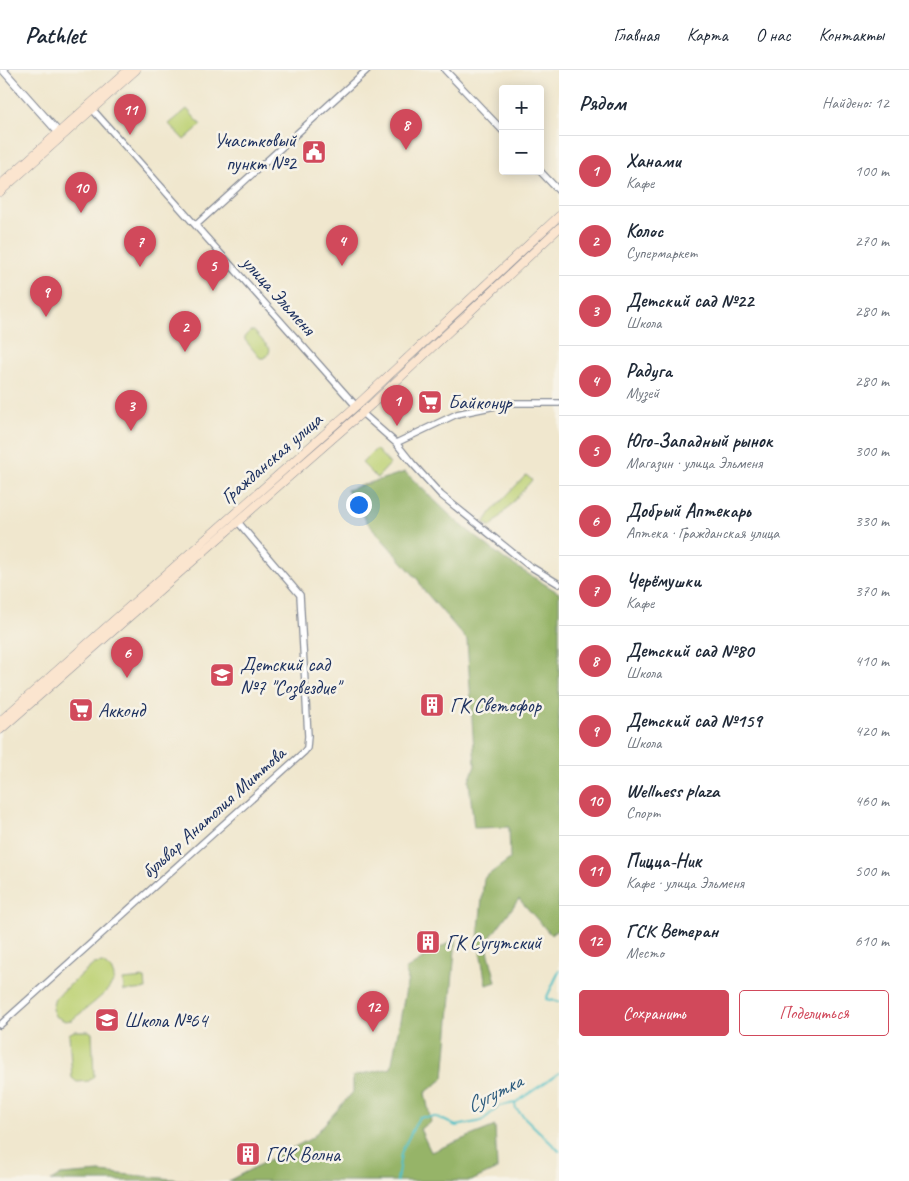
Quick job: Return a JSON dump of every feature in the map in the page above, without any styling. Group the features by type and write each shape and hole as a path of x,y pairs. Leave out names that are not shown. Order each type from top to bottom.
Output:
{"main road":[{"path":"2,187 128,70"},
{"path":"2,187 93,110 136,70"},
{"name":"Гражданская улица","path":"0,730 67,666 356,406 559,216"},
{"name":"Гражданская улица","path":"0,721 238,522 362,412 559,228"},
{"name":"улица Эльменя","path":"356,406 362,412"}],"street":[{"path":"4,70 59,133"},
{"path":"196,225 367,70"},
{"path":"444,70 502,130"},
{"name":"улица Эльменя","path":"93,110 356,406"},
{"path":"544,175 559,191"},
{"path":"396,443 457,414 510,403 559,403"},
{"path":"362,412 396,443 441,495 528,565 559,584"},
{"name":"бульвар Анатолия Миттова","path":"0,1026 307,748 308,736 300,595 238,522"}],"green space":[{"path":"187,109 201,125 184,140 169,124"},
{"path":"250,331 254,331 270,349 265,358 260,358 245,340 245,336"},
{"path":"376,449 390,464 377,478 362,463"},
{"path":"405,472 456,521 507,561 559,593 559,928 551,935 519,899 486,943 496,982 486,985 478,939 484,878 510,859 509,827 474,828 469,781 475,766 467,640 422,588 419,581 367,522 347,490"},
{"path":"526,475 532,480 491,527 484,523 492,511"},
{"path":"456,938 444,1078 425,1093 431,1122 420,1129 431,1152 495,1126 497,1169 471,1181 228,1181 312,1138 353,1092 353,1076 391,1068 408,978 405,970"},
{"path":"103,963 114,976 113,983 109,989 72,1020 65,1021 55,1016 52,1009 55,998 94,964"},
{"path":"145,978 146,989 124,991 123,980"},
{"path":"74,1031 89,1031 92,1033 94,1076 89,1081 77,1082 72,1078 69,1034"},
{"path":"100,1172 193,1181 51,1181 61,1175"}],"waterway":[{"name":"Сугутка","path":"559,971 546,999 559,1002"},
{"name":"Сугутка","path":"397,1181 401,1153 419,1117 437,1117 456,1126 482,1121 499,1106 515,1103 559,1073"},
{"path":"515,1104 516,1109 559,1151"}],"place":[{"name":"Пицца-Ник","path":"130,135"},
{"name":"Детский сад №80","path":"406,150"},
{"name":"Участковый пункт №2","path":"314,152"},
{"name":"Wellness plaza","path":"81,213"},
{"name":"Радуга","path":"342,266"},
{"name":"Черёмушки","path":"140,267"},
{"name":"Юго-Западный рынок","path":"213,291"},
{"name":"Детский сад №159","path":"46,317"},
{"name":"Колос","path":"185,352"},
{"name":"Байконур","path":"430,402"},
{"name":"Ханами","path":"397,426"},
{"name":"Детский сад №22","path":"131,431"},
{"name":"Детский сад №7 \"Созвездие\"","path":"222,675"},
{"name":"Добрый Аптекарь","path":"127,678"},
{"name":"ГК Светофор","path":"432,705"},
{"name":"Акконд","path":"81,710"},
{"name":"ГК Сугутский","path":"428,942"},
{"name":"Школа №64","path":"107,1020"},
{"name":"ГСК Ветеран","path":"373,1032"},
{"name":"ГСК Волна","path":"248,1154"}]}
